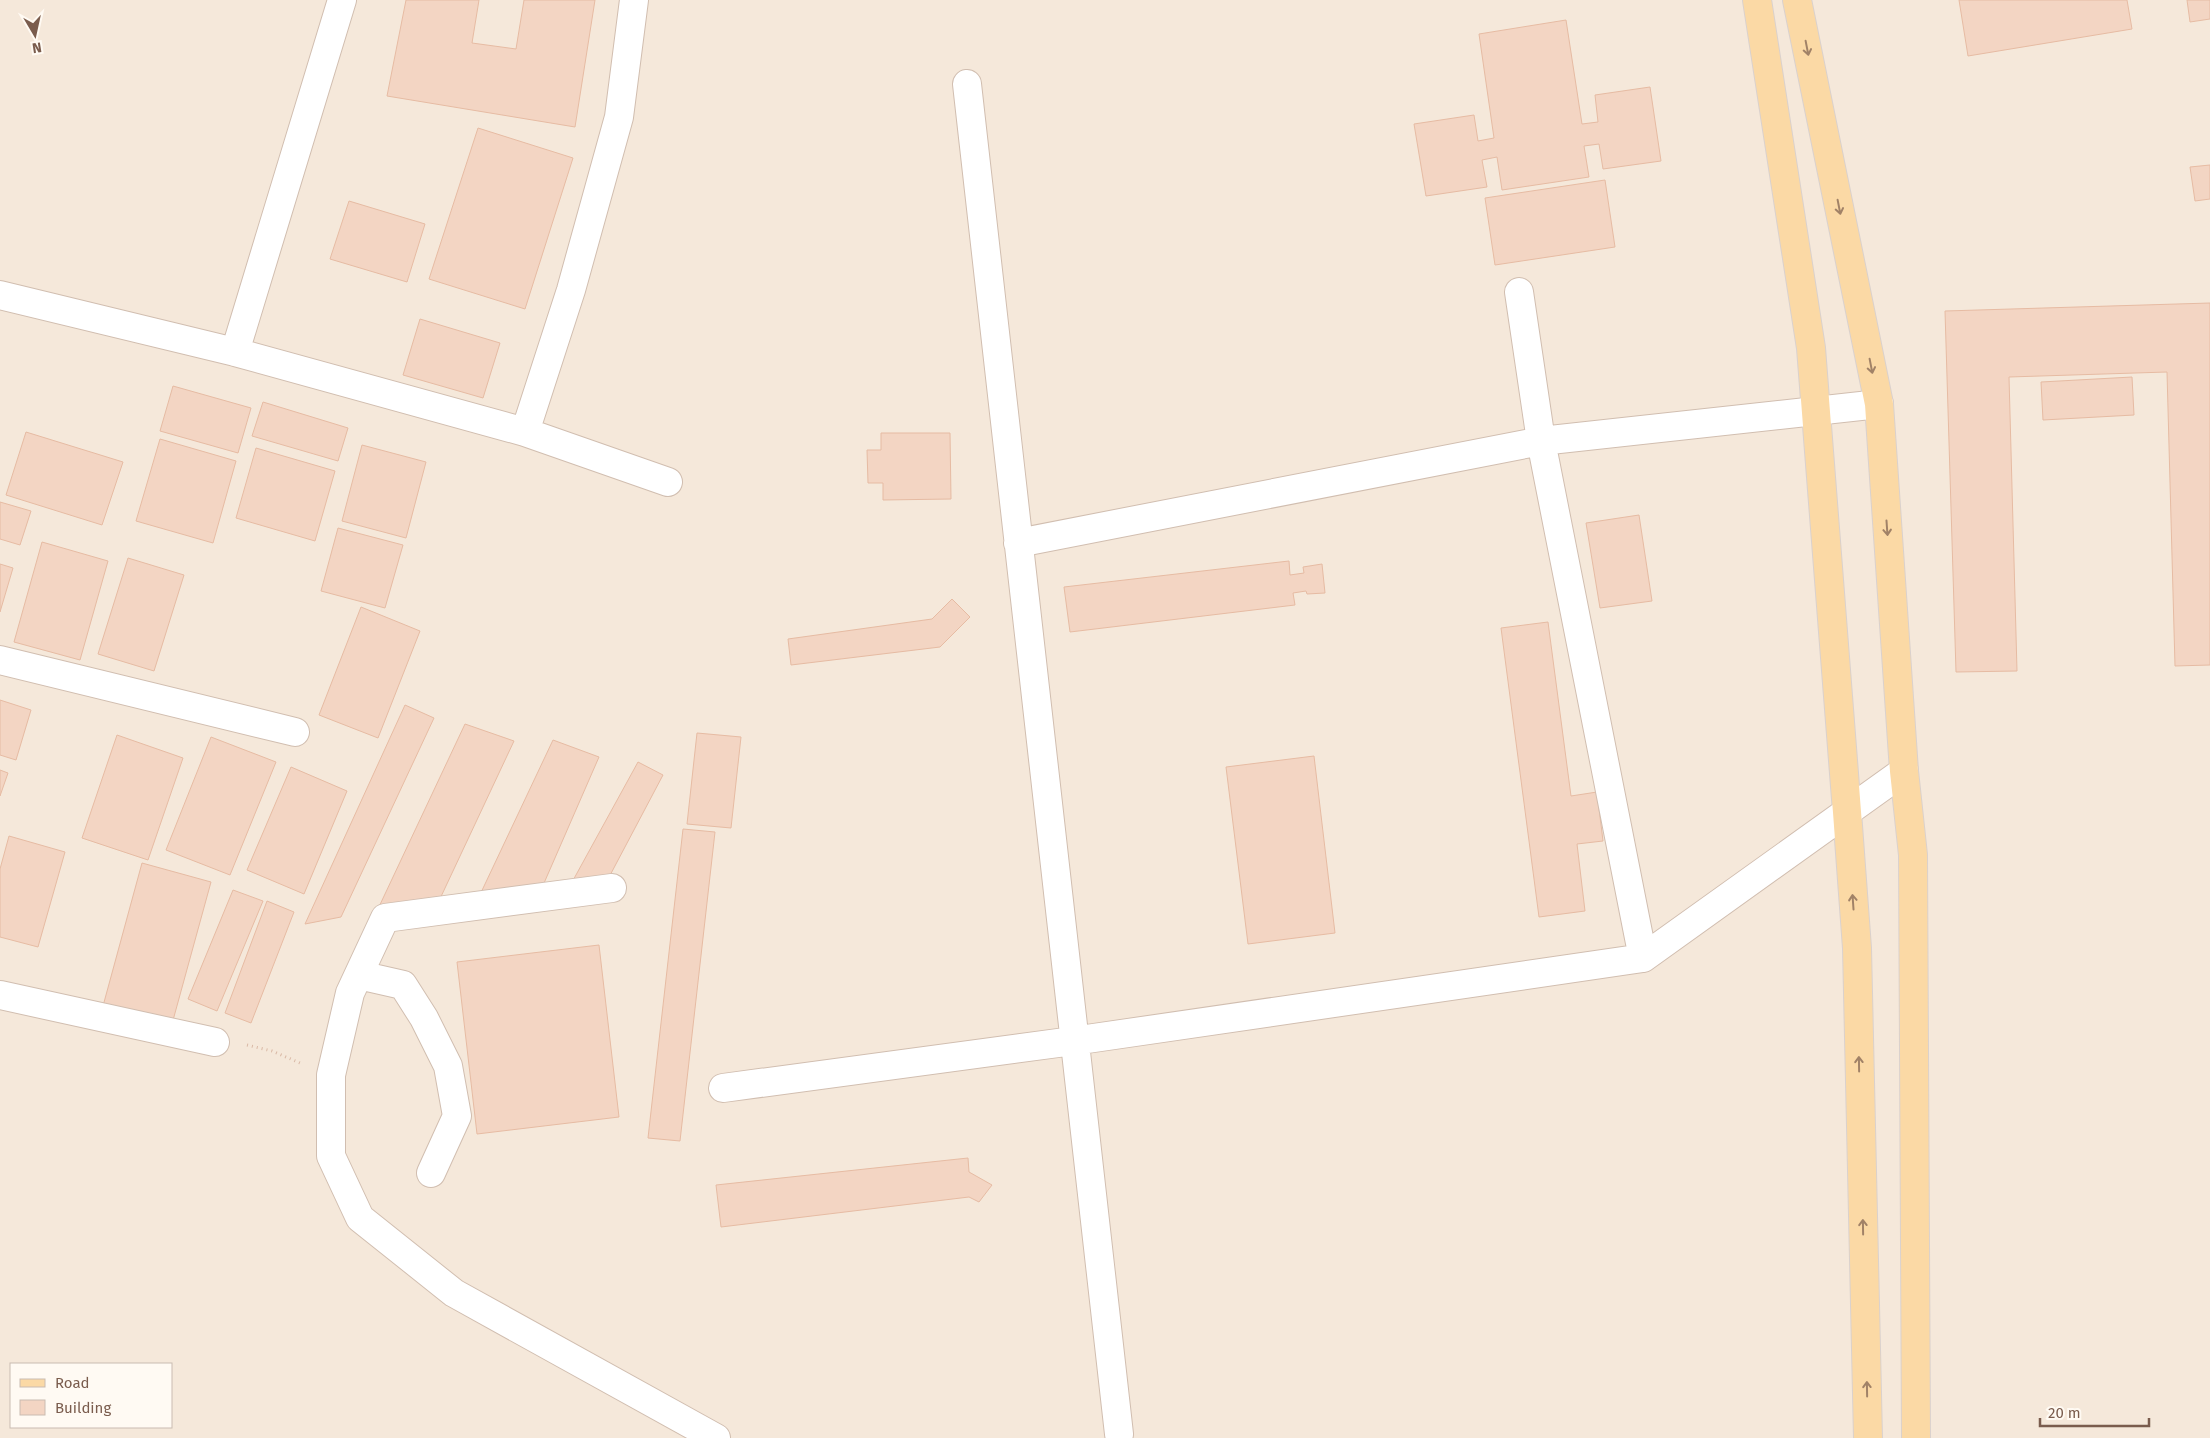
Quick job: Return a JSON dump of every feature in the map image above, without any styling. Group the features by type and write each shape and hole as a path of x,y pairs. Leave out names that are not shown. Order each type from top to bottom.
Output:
{"main road":[{"path":"1757,0 1811,348 1847,812 1857,948 1868,1438"},
{"path":"1798,0 1879,404 1904,771 1913,855 1916,1438"}],"street":[{"path":"235,352 342,0"},
{"path":"525,432 571,290 619,117 634,0"},
{"path":"967,84 1118,1434"},
{"path":"1520,292 1541,441 1643,958"},
{"path":"0,295 235,352 525,432 668,482"},
{"path":"1018,543 1541,441 1879,404"},
{"path":"0,660 295,732"},
{"path":"723,1088 1073,1041 1643,958 1904,771"},
{"path":"612,888 385,918 350,993 331,1075 332,1156 360,1218 454,1293 716,1438"},
{"path":"359,975 403,985 424,1018 448,1066 457,1116 431,1173"},
{"path":"0,995 215,1042"}],"path":[{"path":"215,1042 236,1042 272,1051 331,1075"}],"shaded area":[{"path":"0,0 2210,0 2210,1438 0,1438"}],"building":[{"path":"406,0 479,0 472,43 516,49 524,0 595,0 575,127 387,96"},
{"path":"1959,0 2127,0 2132,29 1968,56"},
{"path":"2187,0 2210,0 2210,19 2190,22"},
{"path":"1566,20 1582,124 1598,122 1595,95 1650,87 1661,161 1603,169 1599,144 1584,146 1589,177 1502,190 1497,157 1482,160 1487,187 1426,196 1414,124 1474,115 1478,141 1494,138 1479,34"},
{"path":"478,128 573,158 525,309 429,279"},
{"path":"2210,165 2210,199 2195,201 2190,167"},
{"path":"1605,180 1615,247 1495,265 1485,198"},
{"path":"349,201 425,224 407,282 330,259"},
{"path":"2210,303 2210,665 2175,666 2167,372 2009,377 2017,671 1956,672 1945,311"},
{"path":"420,319 500,343 483,398 403,375"},
{"path":"2132,377 2134,415 2043,420 2041,382"},
{"path":"173,386 251,408 238,453 160,431"},
{"path":"263,402 348,428 338,461 252,436"},
{"path":"26,432 123,462 102,525 6,495"},
{"path":"881,433 950,433 951,499 883,500 883,483 868,483 867,450 881,450"},
{"path":"160,439 236,461 213,543 136,521"},
{"path":"362,445 426,462 406,538 342,521"},
{"path":"256,448 335,471 315,541 236,518"},
{"path":"0,502 31,511 20,545 0,539"},
{"path":"1639,515 1652,601 1600,608 1586,523"},
{"path":"338,528 403,545 385,608 321,591"},
{"path":"42,542 108,561 80,660 14,642"},
{"path":"128,558 184,575 154,671 98,654"},
{"path":"1289,561 1290,575 1304,573 1303,567 1322,564 1325,593 1307,594 1306,591 1293,593 1295,605 1070,632 1064,587"},
{"path":"0,564 13,568 0,612"},
{"path":"952,599 970,617 940,647 791,665 788,639 932,619"},
{"path":"361,607 420,631 378,738 319,715"},
{"path":"1548,622 1571,796 1597,792 1603,841 1577,844 1585,911 1539,917 1501,628"},
{"path":"0,700 31,710 16,760 0,755"},
{"path":"405,705 434,718 341,917 305,924"},
{"path":"465,724 514,741 438,903 377,911"},
{"path":"697,733 741,737 731,828 687,824"},
{"path":"117,735 183,758 148,860 82,838"},
{"path":"211,737 276,762 230,875 166,850"},
{"path":"553,740 599,757 541,890 477,901"},
{"path":"1314,756 1335,933 1248,944 1226,767"},
{"path":"638,762 663,775 607,881 571,884"},
{"path":"291,767 347,791 304,894 247,870"},
{"path":"0,770 8,773 0,796"},
{"path":"683,829 715,832 680,1141 648,1138"},
{"path":"9,836 65,852 38,947 0,937 0,869"},
{"path":"142,863 211,882 172,1024 103,1006"},
{"path":"233,890 263,901 217,1011 188,999"},
{"path":"267,901 294,912 251,1023 225,1013"},
{"path":"599,945 619,1117 477,1134 457,962"},
{"path":"968,1158 969,1172 992,1185 979,1202 969,1197 721,1227 716,1185"}]}
